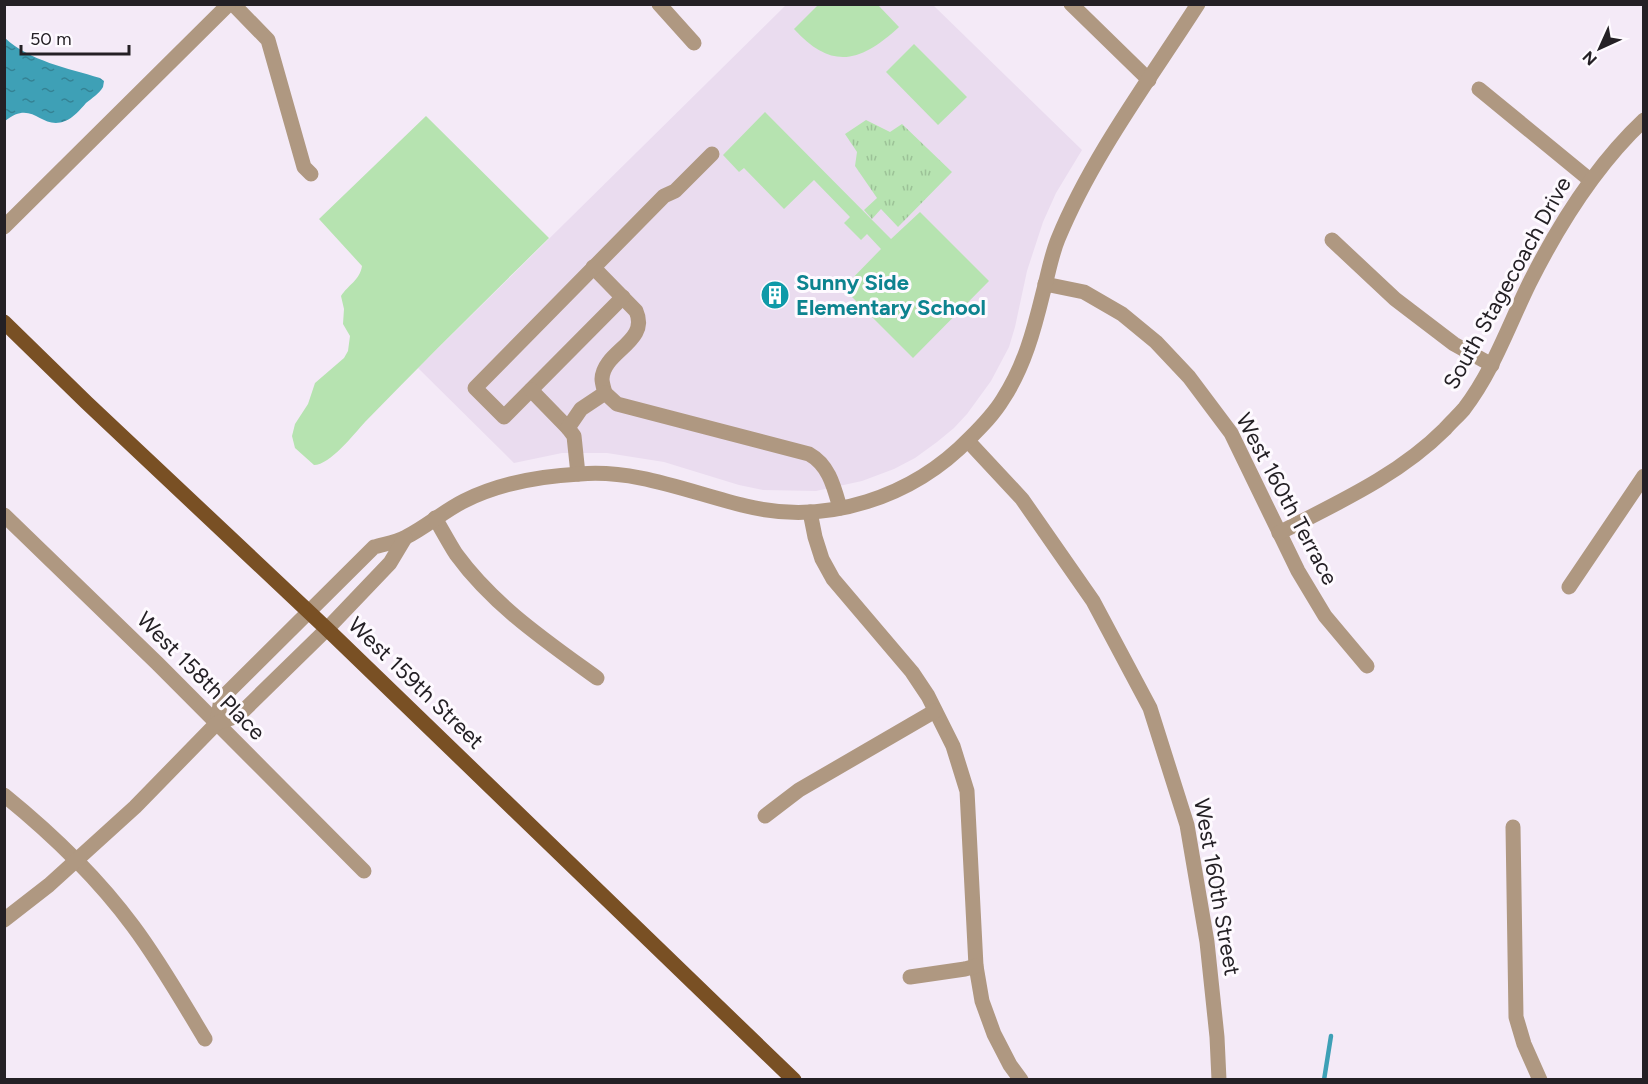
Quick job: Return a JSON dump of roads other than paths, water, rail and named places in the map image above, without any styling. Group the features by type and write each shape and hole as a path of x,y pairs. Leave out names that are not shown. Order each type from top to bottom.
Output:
{"main road":[{"name":"West 159th Street","path":"4,322 327,629 794,1080"}],"street":[{"path":"4,227 231,4 268,40 304,167 310,174"},
{"path":"659,4 694,43"},
{"path":"1071,4 1149,80"},
{"path":"217,723 221,699 374,547 405,538 465,500 509,484 526,479 578,474 608,474 643,479 772,511 810,512 840,508 880,497 906,487 943,463 991,417 1015,378 1027,349 1057,242 1079,192 1198,4"},
{"path":"1479,89 1590,180"},
{"name":"South Stagecoach Drive","path":"1279,533 1378,482 1426,448 1463,410 1492,365 1530,283 1582,191 1626,137 1644,120"},
{"path":"623,297 504,417 475,388 592,267 664,196 675,191 712,154"},
{"path":"1332,240 1395,299 1454,344 1492,365"},
{"path":"592,267 636,310 638,316 635,335 604,368 602,378 604,393 617,404 808,454 818,459 825,467 840,508"},
{"name":"West 160th Terrace","path":"1045,284 1084,292 1122,314 1156,342 1189,377 1231,433 1298,571 1325,616 1367,666"},
{"path":"531,390 574,436 578,474"},
{"path":"568,428 581,409 604,393"},
{"name":"West 160th Street","path":"968,441 1022,499 1093,601 1150,708 1187,825 1207,942 1219,1080"},
{"path":"1569,587 1644,476"},
{"path":"810,512 822,559 833,579 912,672 943,723 953,746 967,791 976,966 982,1000 994,1034 1010,1065 1021,1080"},
{"name":"West 158th Place","path":"4,515 217,723 364,871"},
{"path":"435,518 456,554 493,597 525,626 597,678"},
{"path":"4,920 49,885 135,807 217,723 238,716 327,629 390,563 405,538"},
{"path":"765,816 799,790 935,711"},
{"path":"4,795 77,860 132,925 171,982 205,1039"},
{"path":"1513,826 1516,1017 1524,1044 1540,1080"},
{"path":"910,977 976,966"}],"water":[{"path":"5,38 37,58 100,78 104,81 103,87 76,114 65,121 49,122 23,113 5,121"}],"waterway":[{"path":"1324,1080 1331,1036"}],"place":[{"name":"Sunny Side Elementary School","path":"775,295"}]}
